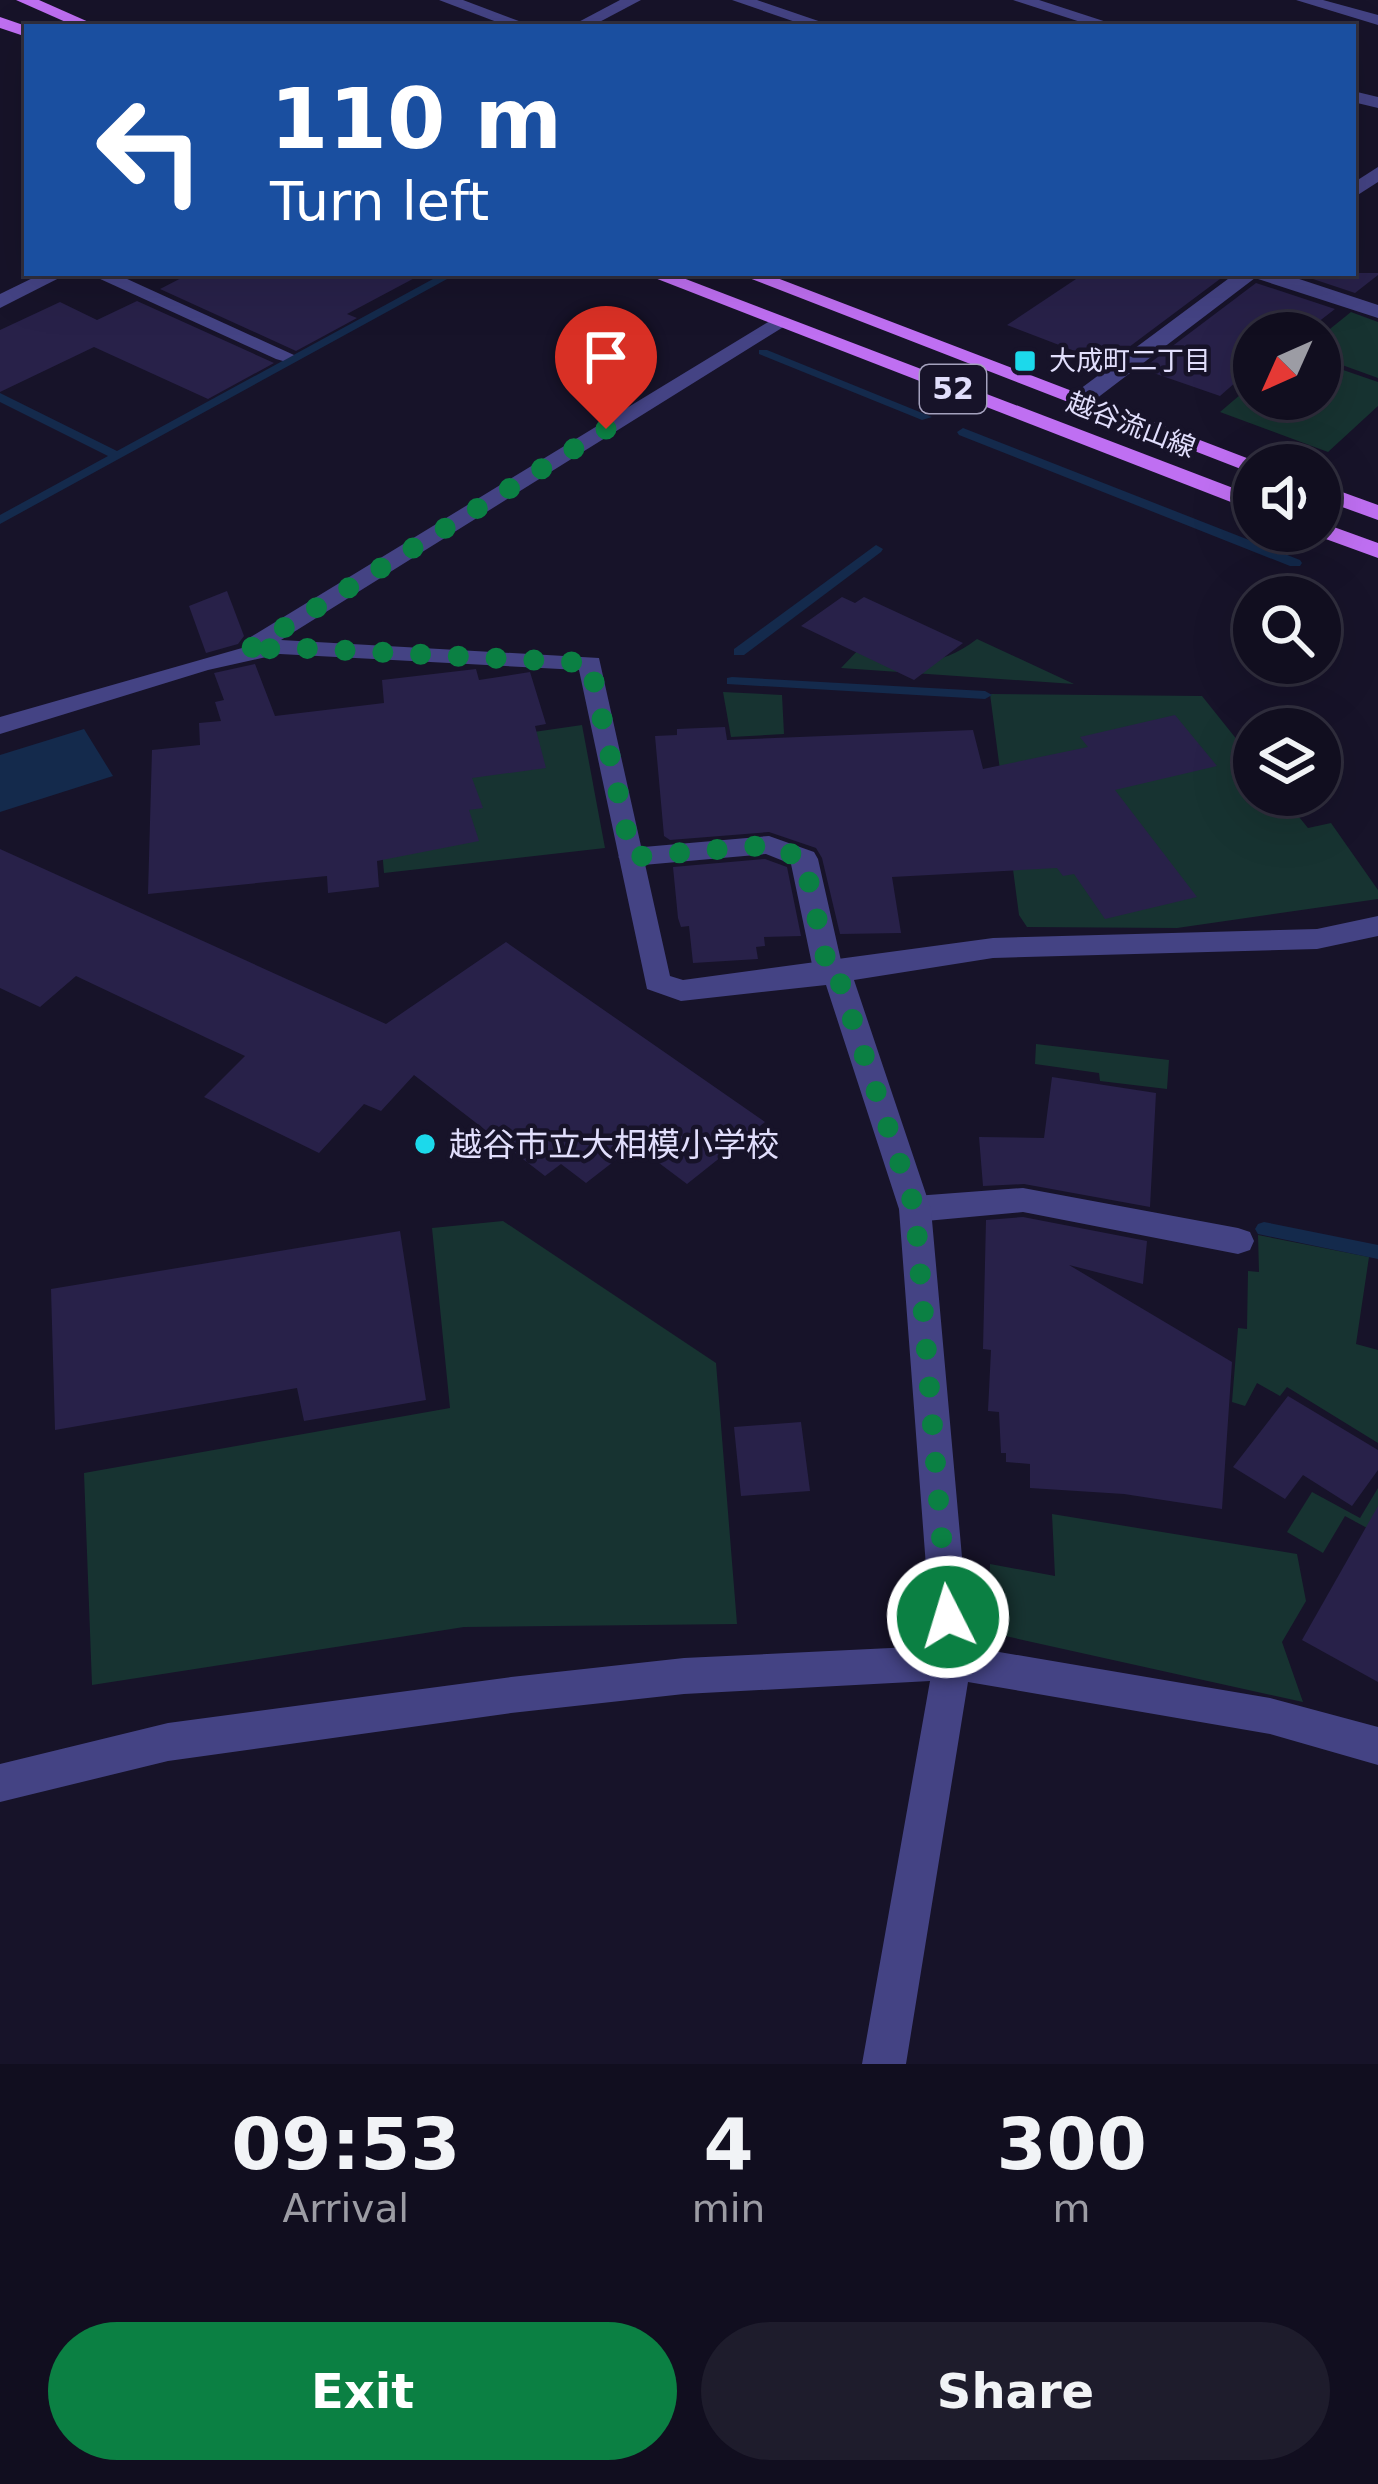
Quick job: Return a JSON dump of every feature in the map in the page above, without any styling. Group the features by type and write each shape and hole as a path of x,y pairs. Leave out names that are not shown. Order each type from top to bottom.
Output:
{"main road":[{"path":"23,0 84,24"},
{"name":"越谷流山線","path":"660,276 1233,496"},
{"name":"越谷流山線","path":"754,276 1233,458"},
{"path":"1341,499 1378,513"},
{"path":"1341,537 1378,551"}],"street":[{"path":"447,0 518,24"},
{"path":"583,24 633,0"},
{"path":"740,0 818,24"},
{"path":"1021,0 1104,24"},
{"path":"1304,0 1378,20"},
{"path":"0,302 53,276"},
{"path":"104,276 283,355"},
{"path":"1080,400 1245,276"},
{"path":"1270,276 1378,312"},
{"path":"243,653 778,322"},
{"path":"0,726 243,653 280,647 590,663 657,982 681,992 993,948 1317,939 1378,926"},
{"path":"632,857 769,845 804,859 833,973 915,1209 952,1662 884,2064"},
{"path":"915,1209 1023,1200 1238,1241"},
{"path":"0,1783 168,1742 511,1694 684,1676 952,1662 1270,1716 1378,1746"}],"green space":[{"path":"1351,312 1378,322 1378,378 1341,365 1341,320"},
{"path":"1341,369 1378,382 1378,406 1337,444 1306,444 1242,420 1341,420"},
{"path":"1233,401 1233,417 1220,412"},
{"path":"977,639 1074,684 841,668 861,647 921,661 948,656"},
{"path":"723,692 782,695 784,734 731,737"},
{"path":"990,694 1202,696 1233,735 1233,816 1298,816 1308,828 1331,823 1378,890 1378,899 1177,928 1027,927 1019,915"},
{"path":"582,725 605,848 384,873 377,790 437,746"},
{"path":"1036,1044 1169,1060 1167,1089 1100,1081 1099,1073 1035,1064"},
{"path":"503,1221 716,1363 737,1624 464,1627 92,1685 84,1473 450,1408 432,1228"},
{"path":"1258,1235 1369,1257 1356,1344 1378,1350 1378,1443 1287,1387 1280,1396 1257,1383 1245,1406 1232,1402 1238,1328 1247,1329 1248,1271 1259,1272"},
{"path":"1378,1488 1378,1534 1345,1516 1323,1553 1287,1532 1312,1492 1360,1518"},
{"path":"1052,1514 1297,1554 1306,1601 1282,1642 1303,1702 996,1634 989,1598 990,1564 1055,1576"}],"water":[{"path":"84,729 113,776 0,812 0,755"}],"building":[{"path":"1378,273 1355,293 1304,276"},
{"path":"185,276 418,276 347,314 357,318 296,351 160,289"},
{"path":"1080,276 1224,276 1113,359 1099,354 1093,358 1007,325"},
{"path":"1256,283 1335,309 1233,312 1233,385 1220,396 1142,369"},
{"path":"137,301 274,363 208,399 94,347 0,392 0,330 60,302 97,320"},
{"path":"227,591 244,636 238,644 206,653 189,606"},
{"path":"842,597 855,603 864,597 963,643 914,680 801,626"},
{"path":"255,664 275,716 384,703 382,680 476,669 479,680 530,672 546,724 535,726 546,768 472,778 483,808 469,810 479,841 377,861 379,887 328,893 327,876 148,894 152,750 200,745 199,723 221,721 215,702 224,700 214,673"},
{"path":"1175,715 1217,766 1115,790 1197,897 1105,919 1074,874 1063,876 1057,868 892,877 901,933 840,934 816,848 769,832 670,840 664,836 655,736 677,735 677,729 725,727 727,740 973,730 983,769 1088,747 1080,737"},
{"path":"0,849 386,1024 506,942 765,1122 687,1184 635,1145 586,1183 561,1164 545,1176 414,1075 381,1111 364,1104 319,1153 204,1097 245,1056 76,976 40,1007 0,988"},
{"path":"765,859 787,867 801,936 764,937 765,946 756,947 758,959 693,963 689,926 681,927 678,918 673,867"},
{"path":"1052,1077 1156,1093 1150,1207 1024,1184 983,1186 979,1137 1044,1138"},
{"path":"1023,1217 1147,1241 1143,1284 1069,1265 1232,1362 1222,1509 1124,1494 1030,1488 1030,1464 1006,1462 1006,1453 1001,1453 999,1412 988,1411 991,1350 983,1349 986,1220"},
{"path":"400,1231 426,1400 304,1421 297,1388 55,1430 51,1289"},
{"path":"1288,1396 1378,1450 1378,1470 1352,1506 1303,1475 1285,1499 1233,1467"},
{"path":"801,1422 810,1491 741,1496 734,1427"},
{"path":"1378,1506 1378,1682 1302,1640"}],"waterway":[{"path":"0,520 447,276"},
{"path":"763,352 926,417"},
{"path":"0,397 117,456"},
{"path":"963,432 1295,563"},
{"path":"739,652 876,549"},
{"path":"732,681 985,695"},
{"path":"1264,1229 1378,1252"}],"place":[{"name":"大成町二丁目","path":"1025,361"},
{"name":"越谷市立大相模小学校","path":"425,1144"}],"route":[{"path":"606,429 243,653 280,647 590,663 632,857 769,845 804,859 829,974 837,973 915,1209 948,1617"}]}
